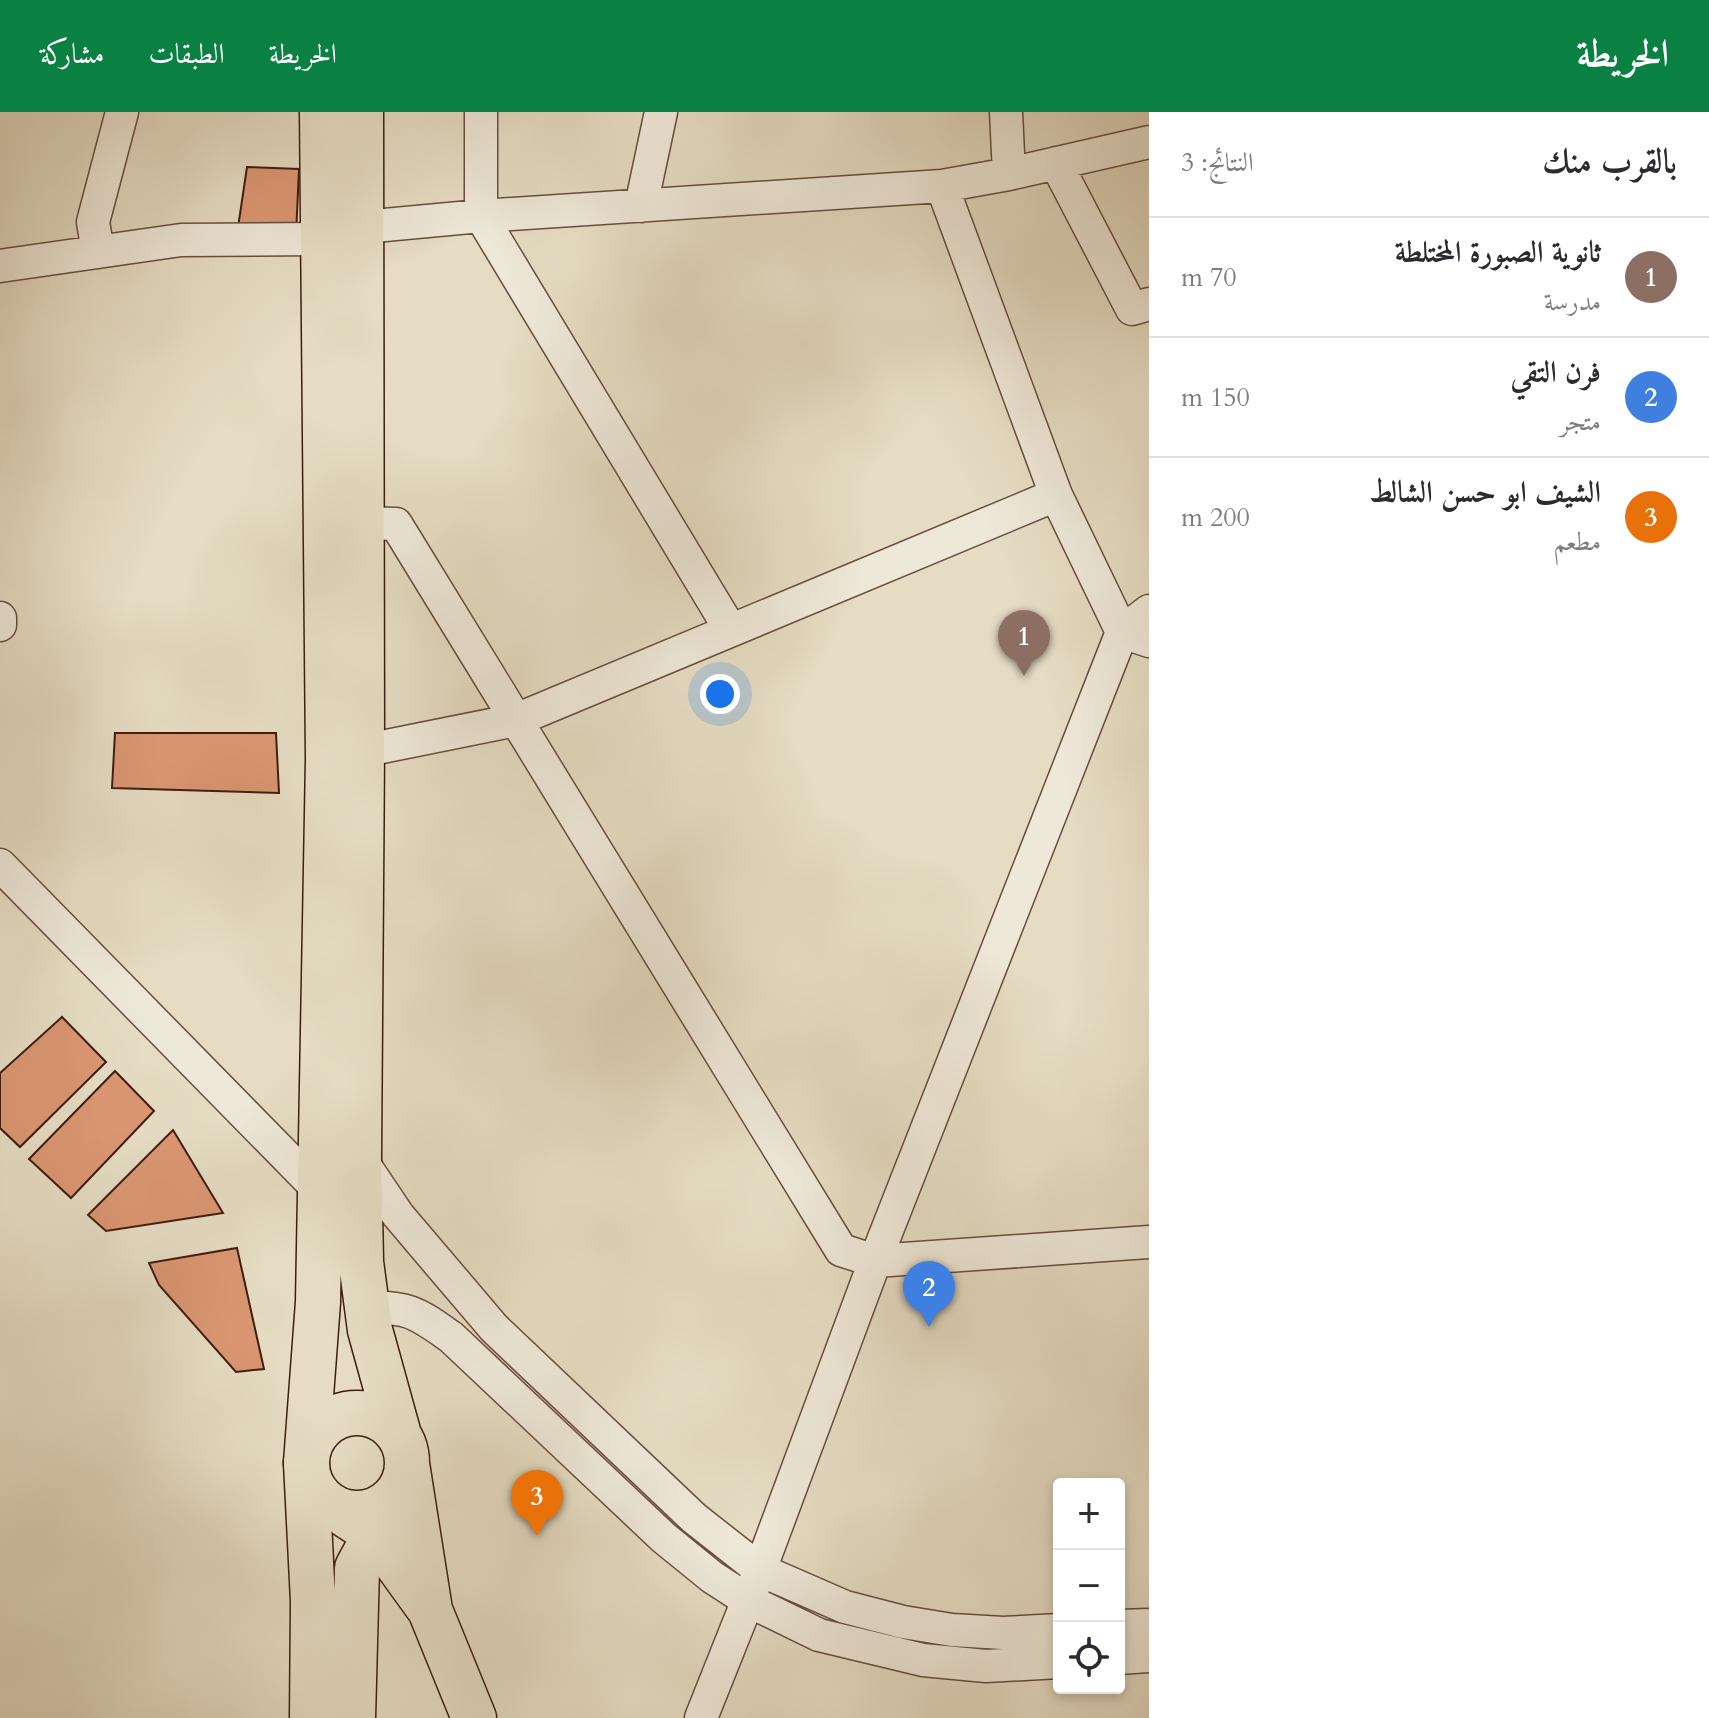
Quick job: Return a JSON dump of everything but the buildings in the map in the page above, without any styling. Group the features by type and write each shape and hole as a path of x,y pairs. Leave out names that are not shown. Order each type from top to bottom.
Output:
{"main road":[{"path":"312,1718 313,1601 306,1463 318,1302 328,759 322,112"},
{"path":"361,112 361,1262 370,1330 430,1610 474,1718"},
{"path":"353,1718 357,1568 375,1534 401,1464 388,1423 374,1415 358,1412 342,1414 327,1421 308,1447 308,1477 315,1492 325,1503 375,1534 430,1610"},
{"path":"339,1510 354,1513 370,1511 385,1504 401,1464"}],"street":[{"path":"98,252 93,222 122,112"},
{"path":"481,112 481,216 730,629"},
{"path":"641,206 661,112"},
{"path":"1006,112 1009,174"},
{"path":"363,227 481,216 942,186 1149,142"},
{"path":"1056,163 1132,309 1149,304"},
{"path":"942,186 1056,495 1136,637"},
{"path":"0,266 181,240 321,239"},
{"path":"362,751 516,720 1056,495"},
{"path":"362,523 396,524 841,1250 875,1261 1149,1242"},
{"path":"701,1718 749,1601 875,1261 1149,611"},
{"path":"0,618 0,625"},
{"path":"0,865 320,1191"},
{"path":"359,1157 398,1215 494,1328 694,1518 760,1570 845,1607 903,1622 952,1630 1003,1633 1053,1630"},
{"path":"367,1308 393,1307 417,1313 451,1337 664,1538 712,1577 749,1601 819,1635 923,1660 986,1666 1053,1662"},
{"path":"1125,1626 1149,1625"},
{"path":"1125,1658 1149,1656"}],"place":[{"name":"ثانوية الصبورة المختلطة","path":"1024,676"},
{"name":"فرن التقي","path":"929,1327"},
{"name":"الشيف ابو حسن الشالط","path":"537,1536"}]}
